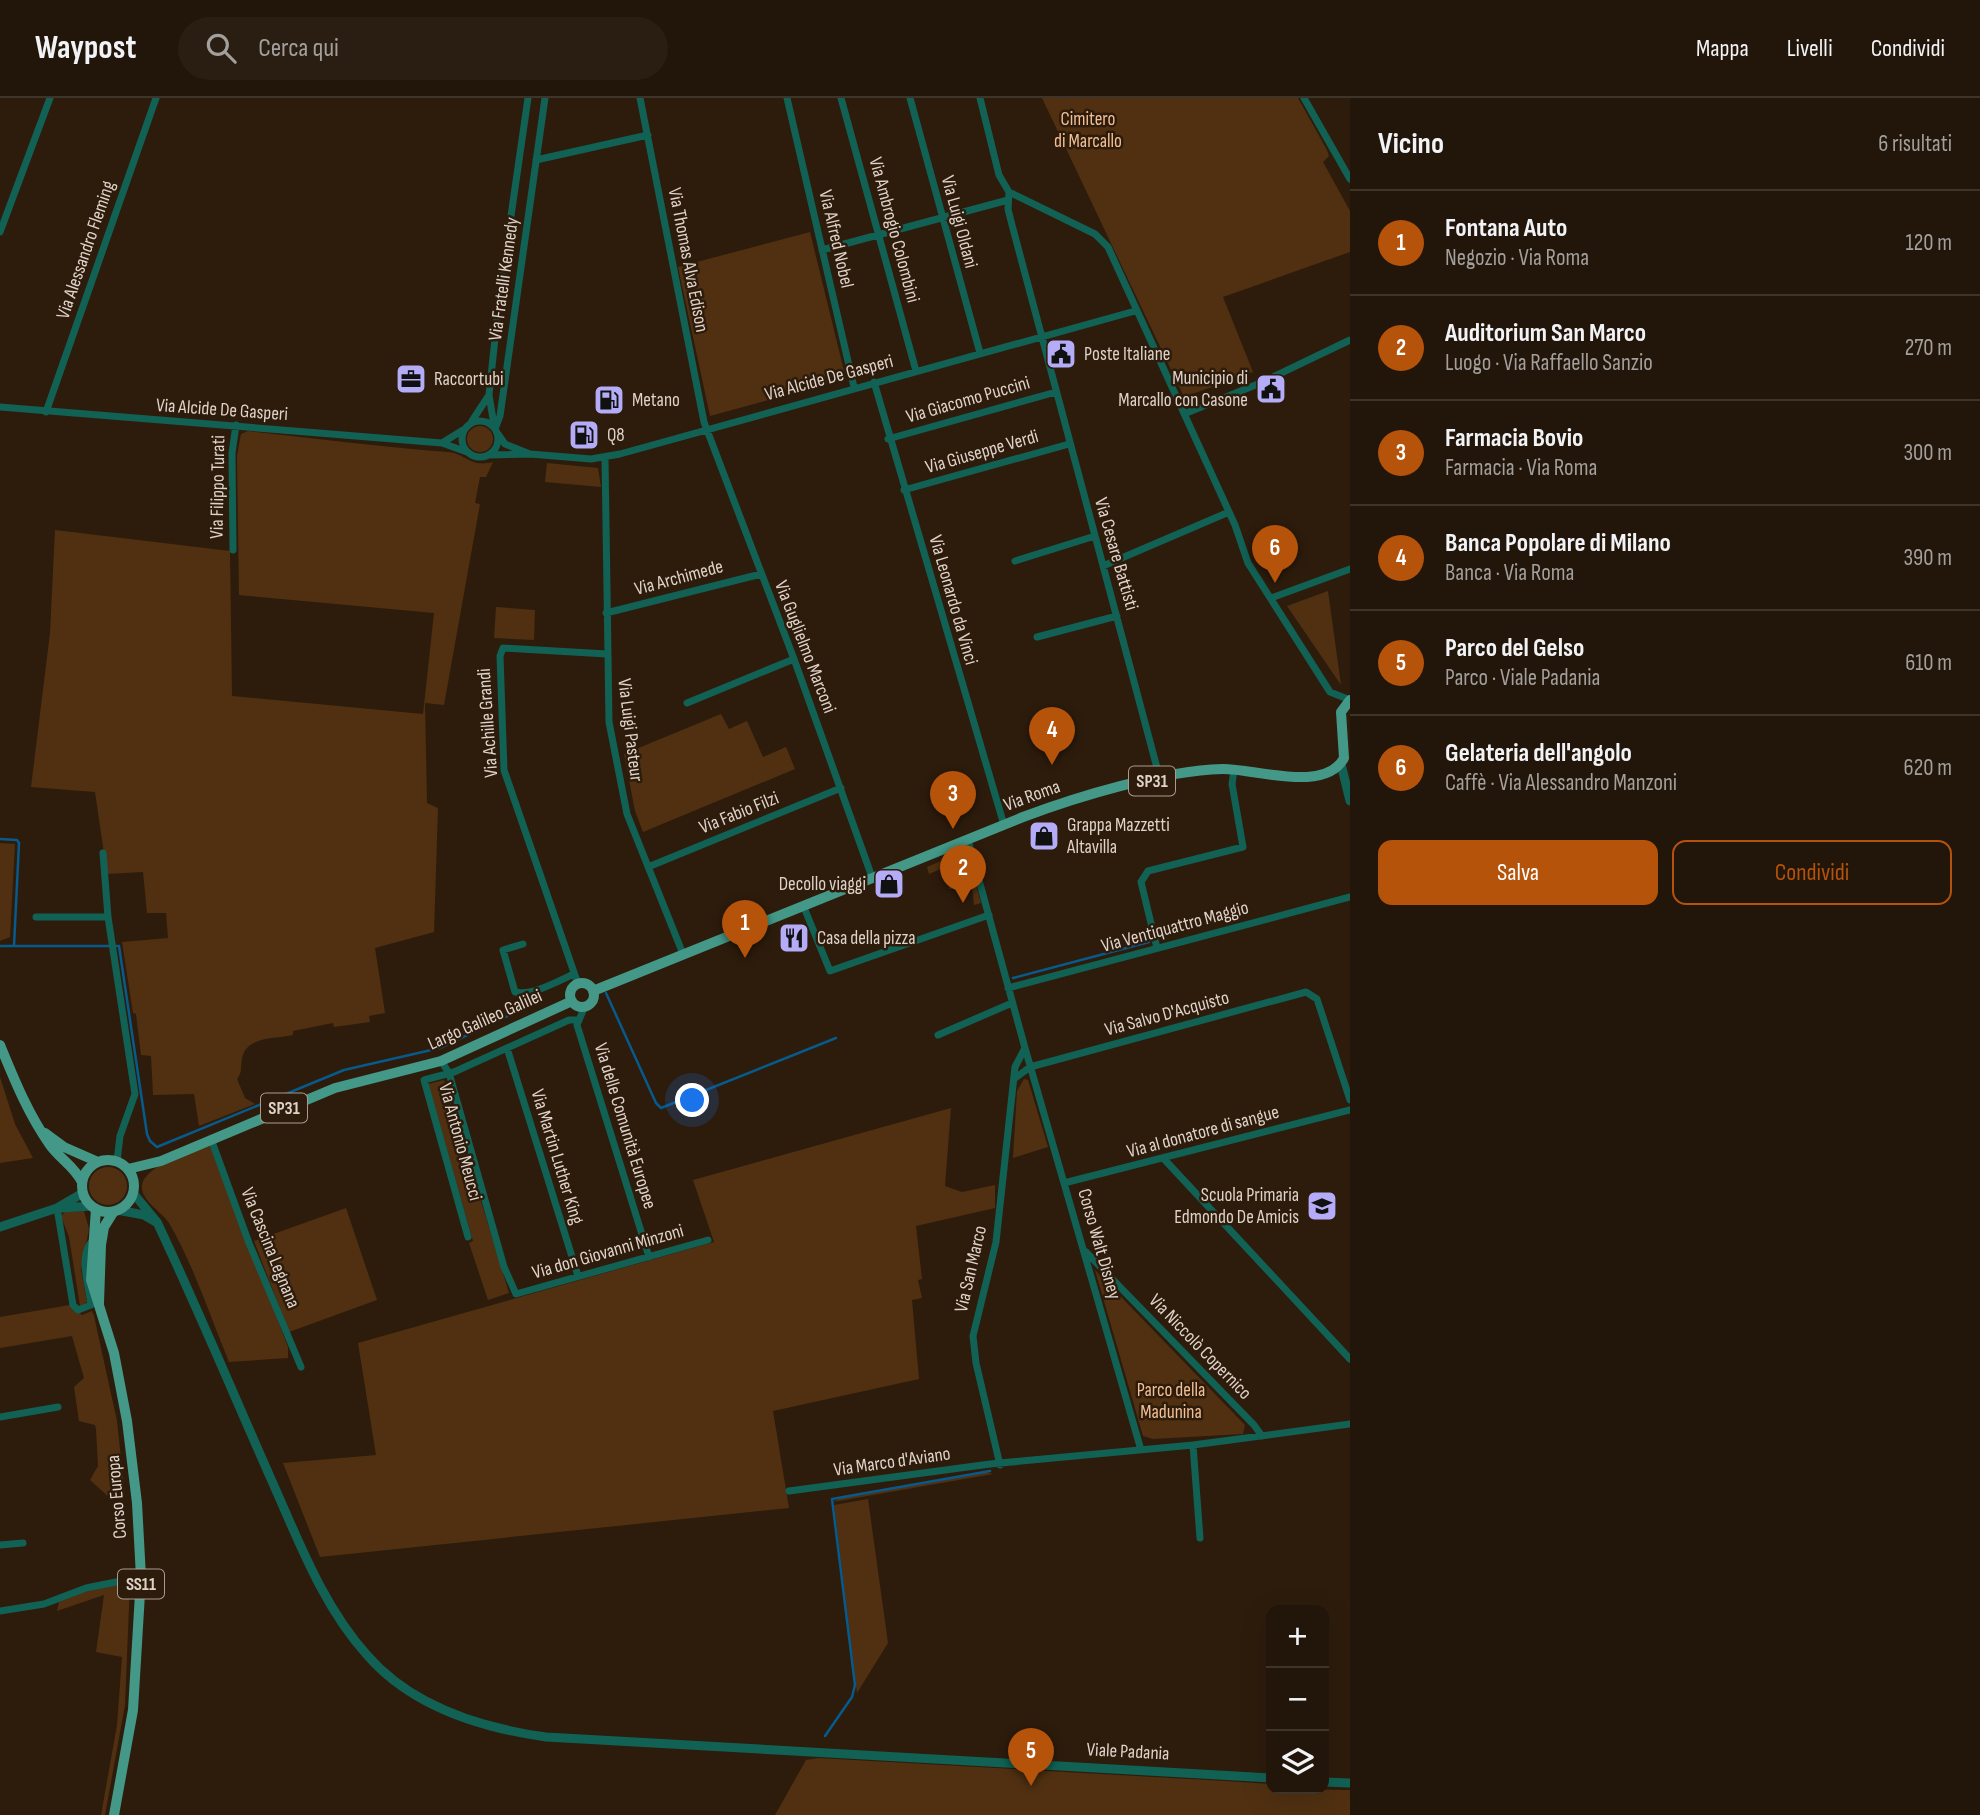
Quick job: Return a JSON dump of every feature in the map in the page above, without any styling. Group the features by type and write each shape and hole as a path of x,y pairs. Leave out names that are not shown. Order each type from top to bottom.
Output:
{"main road":[{"path":"1341,764 1344,751 1343,708 1350,700"},
{"name":"Via Roma","path":"593,990 1004,825 1091,794 1219,769 1301,777 1320,776 1341,764"},
{"path":"576,979 593,990 592,1002 585,1006 577,1006 572,1001 570,993 576,979"},
{"name":"Largo Galileo Galilei","path":"412,1068 441,1061 572,1001"},
{"path":"0,1045 40,1129 52,1148 77,1172 94,1208 115,1210"},
{"name":"Via Antonio Meucci","path":"128,1169 161,1161 335,1088 412,1068"},
{"path":"40,1129 65,1147 97,1162 117,1161 128,1169 133,1191"},
{"name":"Via Antonio Meucci","path":"133,1191 144,1173 161,1161"},
{"path":"83,1187 90,1167 97,1162"},
{"name":"SS11","path":"115,1210 124,1206 133,1191"},
{"name":"Corso Europa","path":"94,1208 91,1280 99,1303 127,1422 137,1503 141,1577 133,1710 114,1815"},
{"name":"Corso Europa","path":"99,1303 104,1227 115,1210"}],"street":[{"path":"0,232 50,98"},
{"name":"Via Alessandro Fleming","path":"46,412 156,98"},
{"name":"Via Fratelli Kennedy","path":"496,431 489,395 500,292 528,98"},
{"name":"Via Fratelli Kennedy","path":"496,431 545,98"},
{"name":"Via Thomas Alva Edison","path":"640,98 706,429"},
{"name":"Via Alfred Nobel","path":"786,98 854,387"},
{"name":"Via Ambrogio Colombini","path":"841,98 916,371"},
{"name":"Via Luigi Oldani","path":"910,98 979,353"},
{"path":"980,98 999,175 1008,196 1103,240 1229,512 1248,563 1330,692 1350,700"},
{"path":"1304,98 1350,179"},
{"path":"536,160 648,135"},
{"path":"822,250 942,218 1008,196"},
{"name":"Via Cesare Battisti","path":"1008,196 1008,209 1069,444 1160,779"},
{"name":"Via Alcide De Gasperi","path":"489,455 605,457 1135,311"},
{"path":"1184,414 1258,384 1350,340"},
{"name":"Via Leonardo da Vinci","path":"874,382 888,439 1004,825"},
{"name":"Via Giacomo Puccini","path":"888,439 1056,392"},
{"name":"Via Fratelli Kennedy","path":"468,425 489,395"},
{"name":"Via Alcide De Gasperi","path":"0,407 194,425 236,425 442,443 469,453"},
{"path":"442,443 468,425 482,421 496,431 498,443 489,455 479,457 469,453 462,438 468,425"},
{"name":"Via Filippo Turati","path":"233,550 232,453 236,425"},
{"name":"Via Guglielmo Marconi","path":"706,429 794,659 872,877"},
{"name":"Via Alcide De Gasperi","path":"496,431 505,444 530,454"},
{"name":"Via Giuseppe Verdi","path":"904,490 1069,444"},
{"name":"Via Luigi Pasteur","path":"605,457 608,713 626,814 683,954"},
{"path":"1103,566 1229,512"},
{"path":"1015,561 1095,537"},
{"path":"1271,598 1350,569"},
{"name":"Via Archimede","path":"606,613 761,574"},
{"path":"1037,637 1117,616"},
{"name":"Via Achille Grandi","path":"576,979 503,770 500,656 503,648 607,654"},
{"path":"687,703 794,659"},
{"path":"1341,764 1350,802"},
{"path":"1157,948 1142,889 1144,876 1148,871 1243,847 1232,784 1234,770"},
{"name":"Via Fabio Filzi","path":"648,867 841,788"},
{"path":"968,840 1025,1048"},
{"path":"103,853 108,917 135,1094 120,1136 117,1161"},
{"name":"Via Ventiquattro Maggio","path":"1008,988 1350,897"},
{"path":"803,905 830,971 989,915"},
{"path":"36,917 108,917"},
{"path":"523,944 503,950 515,992 521,994 576,979"},
{"name":"Via Salvo D'Acquisto","path":"1030,1067 1311,993 1317,999 1350,1100"},
{"path":"938,1035 1012,1003"},
{"path":"577,1020 585,1006"},
{"name":"Largo Galileo Galilei","path":"449,1073 569,1020 577,1020"},
{"name":"Via delle Comunità Europee","path":"577,1020 649,1256"},
{"name":"Via Martin Luther King","path":"507,1048 578,1276"},
{"name":"Corso Walt Disney","path":"1025,1048 1141,1450"},
{"name":"Via San Marco","path":"1000,1465 976,1363 973,1336 976,1311 996,1242 1014,1079 1018,1057 1025,1048"},
{"path":"441,1061 449,1073"},
{"path":"1014,1079 1030,1067"},
{"name":"Via don Giovanni Minzoni","path":"449,1073 503,1267 516,1294 708,1240"},
{"name":"Via Antonio Meucci","path":"449,1073 423,1083 468,1237"},
{"name":"Via al donatore di sangue","path":"1065,1183 1350,1110"},
{"name":"Via Cascina Legnana","path":"211,1139 249,1243 301,1367"},
{"path":"1164,1159 1350,1359"},
{"path":"57,1208 83,1187"},
{"path":"133,1191 157,1222"},
{"path":"57,1208 73,1305 78,1310 91,1305 85,1268 88,1246 92,1241"},
{"path":"0,1227 57,1208 94,1208"},
{"path":"115,1210 144,1215 157,1222"},
{"name":"Viale Padania","path":"157,1222 312,1570 338,1617 368,1657 403,1685 459,1716 508,1731 546,1737 1266,1779"},
{"name":"Via Niccolò Copernico","path":"1085,1251 1254,1424 1262,1436"},
{"path":"0,1417 58,1407"},
{"name":"Via Marco d'Aviano","path":"789,1491 1193,1445 1350,1424"},
{"path":"1193,1445 1200,1538"},
{"path":"0,1545 23,1542"},
{"path":"0,1611 44,1604 86,1588 141,1577"},
{"path":"1329,1782 1350,1783"}],"green space":[{"name":"Cimitero di Marcallo","path":"1042,98 1298,98 1327,150 1329,156 1323,162 1350,211 1350,252 1223,297 1253,372 1245,374 1241,386 1234,379 1184,397"},
{"path":"810,232 846,379 710,416 678,267"},
{"path":"480,426 489,430 493,439 489,448 480,452 471,448 467,439 471,430"},
{"path":"248,431 447,452 473,462 493,462 486,477 480,477 475,503 480,504 444,705 425,703 427,803 438,808 434,932 375,948 385,1013 369,1016 370,1022 334,1027 333,1023 293,1031 293,1035 255,1042 244,1052 241,1072 237,1079 245,1098 255,1104 199,1126 194,1094 153,1095 151,1056 141,1055 122,942 168,938 166,913 147,913 143,872 107,874 95,792 31,787 50,633 55,530 230,551 232,696 423,714 434,613 239,595 237,456 241,434"},
{"path":"547,463 598,468 601,487 545,482"},
{"path":"1328,591 1341,685 1287,606"},
{"path":"496,607 535,610 534,640 494,638"},
{"path":"721,714 729,729 747,721 763,757 786,747 795,769 643,832 635,811 624,754"},
{"path":"0,843 15,844 10,937 0,941"},
{"path":"957,854 960,888 949,889 946,867 929,874 927,867"},
{"path":"969,858 981,903 974,905 972,887 964,888 962,861"},
{"path":"0,1077 15,1124 33,1158 0,1163"},
{"path":"1024,1079 1028,1080 1048,1147 1013,1158 1017,1091"},
{"path":"444,1080 509,1293 488,1300 469,1243 473,1241 428,1084"},
{"path":"951,1108 945,1186 962,1192 995,1185 995,1208 916,1226 922,1279 918,1280 922,1298 912,1300 919,1379 773,1411 789,1508 320,1557 283,1463 376,1455 358,1343 714,1242 693,1180"},
{"path":"210,1146 288,1347 288,1358 229,1362 178,1239 169,1223 144,1196 142,1185 152,1171 160,1165"},
{"path":"108,1167 121,1173 127,1186 121,1199 108,1205 95,1199 89,1186 95,1173"},
{"path":"346,1208 377,1300 289,1332 254,1241"},
{"path":"84,1211 89,1229 81,1270 87,1302 80,1306 69,1237 61,1216 65,1212"},
{"name":"Parco della Madunina","path":"1095,1270 1245,1425 1243,1434 1153,1439 1143,1436"},
{"path":"70,1305 82,1315 92,1311 94,1316 117,1421 125,1496 111,1499 90,1480 98,1466 96,1429 95,1425 79,1421 74,1387 84,1378 72,1336 0,1348 0,1317"},
{"path":"985,1472 993,1474 833,1502 844,1496"},
{"path":"868,1499 888,1643 857,1693 834,1505"},
{"path":"130,1582 125,1705 105,1815 101,1815 117,1725 122,1657 96,1652 104,1595 57,1611 59,1602 83,1592"},
{"path":"818,1758 1266,1784 1266,1794 1329,1794 1329,1790 1350,1790 1350,1815 775,1815 806,1760"}],"waterway":[{"path":"0,839 17,840 19,843 14,946"},
{"path":"1013,978 1149,942"},
{"path":"0,946 119,946 147,1134 157,1147 344,1070 440,1048 537,1002"},
{"path":"606,993 656,1103 661,1108 836,1038"},
{"path":"825,1736 852,1697 855,1685 832,1499 990,1471"}],"place":[{"name":"Poste Italiane","path":"1061,354"},
{"name":"Raccortubi","path":"411,379"},
{"name":"Municipio di Marcallo con Casone","path":"1271,389"},
{"name":"Metano","path":"609,400"},
{"name":"Q8","path":"584,435"},
{"name":"Gelateria dell'angolo","path":"1275,583"},
{"name":"Banca Popolare di Milano","path":"1052,765"},
{"name":"Farmacia Bovio","path":"953,829"},
{"name":"Grappa Mazzetti Altavilla","path":"1044,836"},
{"name":"Decollo viaggi","path":"889,884"},
{"name":"Auditorium San Marco","path":"963,903"},
{"name":"Casa della pizza","path":"794,938"},
{"name":"Fontana Auto","path":"745,958"},
{"name":"Scuola Primaria Edmondo De Amicis","path":"1322,1206"},
{"name":"Parco del Gelso","path":"1031,1786"}]}
